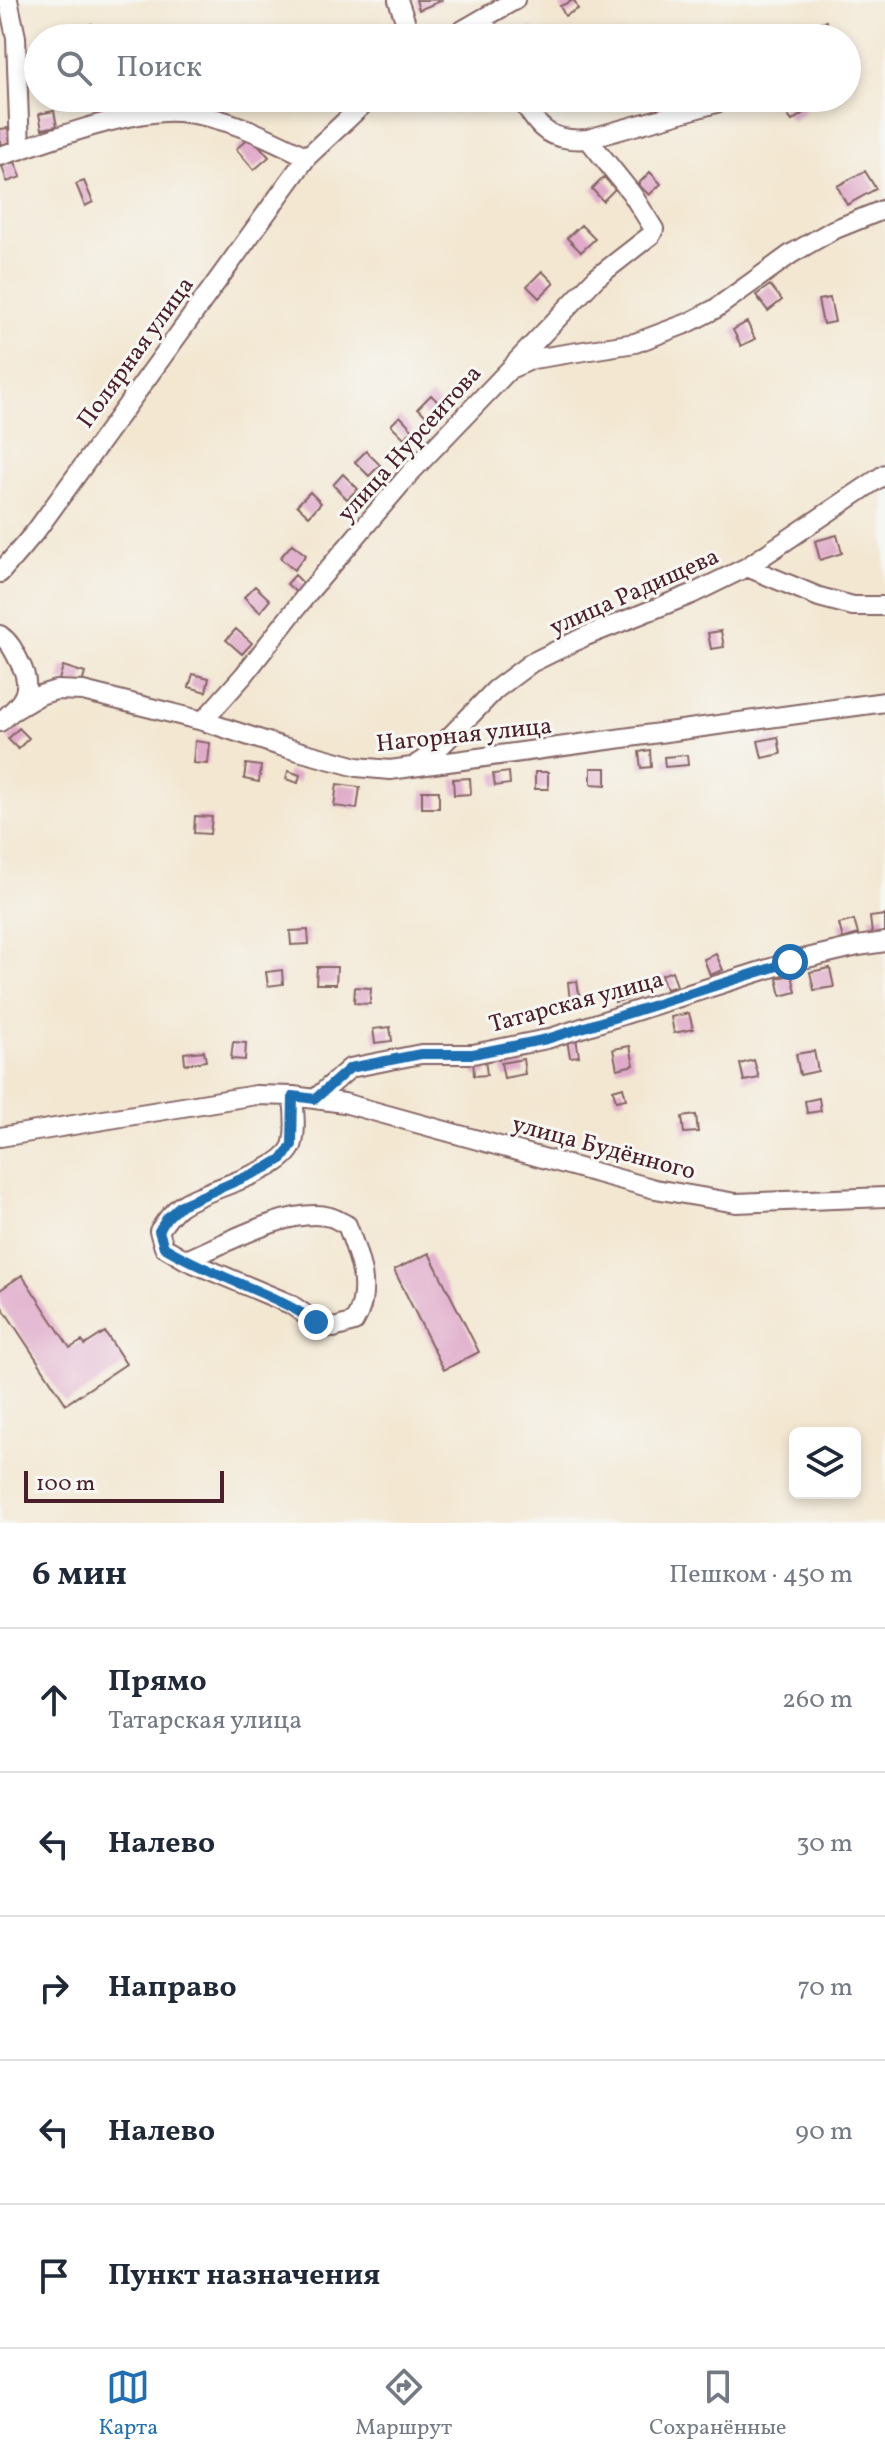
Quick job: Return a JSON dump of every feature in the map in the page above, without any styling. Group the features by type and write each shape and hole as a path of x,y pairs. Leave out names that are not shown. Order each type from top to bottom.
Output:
{"street":[{"path":"8,0 16,37 20,150"},
{"path":"398,0 406,24"},
{"path":"475,24 515,0"},
{"path":"483,20 485,24"},
{"path":"0,156 145,114 177,112 213,117 307,157"},
{"name":"Полярная улица","path":"0,573 36,531 307,157 355,112"},
{"path":"529,112 542,130 566,138 588,139 684,112"},
{"path":"510,369 585,289 651,235 654,229 632,194 588,139"},
{"name":"улица Нурсеитова","path":"203,721 411,472 510,369 533,359 635,343 688,323 715,309 791,254 833,230 885,209"},
{"name":"улица Радищева","path":"415,766 435,752 495,690 531,663 747,567 885,474"},
{"path":"747,567 819,597 853,606 885,606"},
{"path":"0,635 8,641 27,675 28,690 7,716"},
{"name":"Нагорная улица","path":"7,716 40,695 56,690 83,691 203,721 357,767 390,770 885,702"},
{"name":"Татарская улица","path":"315,1099 350,1068 421,1054 473,1054 547,1039 790,962 885,942"},
{"path":"0,1137 256,1095 315,1099"},
{"path":"186,1260 277,1223 304,1216 330,1217 347,1225 358,1253 364,1282 363,1307 354,1322 334,1328 316,1322 290,1304 186,1260 164,1247 159,1231 181,1205 283,1158 292,1145 293,1096"},
{"name":"улица Будённого","path":"315,1099 405,1119 655,1189 736,1203 885,1197"}],"building":[{"path":"416,0 443,0 419,10"},
{"path":"574,0 578,9 565,16 560,6"},
{"path":"54,112 57,126 42,129 39,114"},
{"path":"785,112 805,112 792,121"},
{"path":"8,128 10,143 0,145 0,129"},
{"path":"251,136 269,157 254,170 236,149"},
{"path":"15,162 21,177 7,182 2,166"},
{"path":"865,171 876,189 847,205 837,186"},
{"path":"650,172 661,184 649,195 638,184"},
{"path":"604,177 615,189 603,201 592,189"},
{"path":"84,181 93,202 85,206 76,184"},
{"path":"581,225 595,239 581,252 567,238"},
{"path":"542,271 554,283 539,298 527,286"},
{"path":"770,285 782,300 768,311 756,295"},
{"path":"830,298 835,322 823,324 818,300"},
{"path":"747,322 755,339 741,346 733,330"},
{"path":"431,395 440,404 427,417 418,408"},
{"path":"400,416 413,430 404,438 391,425"},
{"path":"366,451 380,465 369,476 355,462"},
{"path":"343,474 358,489 347,499 333,485"},
{"path":"310,492 321,503 309,516 297,505"},
{"path":"837,535 842,553 820,560 815,541"},
{"path":"292,544 306,555 294,570 280,558"},
{"path":"295,575 306,586 298,594 287,584"},
{"path":"255,586 270,600 260,612 244,597"},
{"path":"236,629 252,643 242,654 226,640"},
{"path":"721,631 724,647 711,649 708,633"},
{"path":"63,666 85,673 81,687 59,680"},
{"path":"193,674 209,678 206,692 189,687"},
{"path":"19,728 29,738 18,749 8,739"},
{"path":"778,737 781,754 762,758 758,741"},
{"path":"195,741 210,743 208,764 193,763"},
{"path":"650,750 651,767 641,768 639,752"},
{"path":"687,755 688,765 665,767 664,757"},
{"path":"246,764 261,766 259,782 244,779"},
{"path":"591,768 606,768 606,785 591,784"},
{"path":"288,771 300,775 298,783 286,779"},
{"path":"509,772 510,784 495,786 493,774"},
{"path":"535,772 548,772 548,789 535,789"},
{"path":"470,778 471,794 454,795 453,779"},
{"path":"337,784 360,787 357,809 334,806"},
{"path":"422,791 439,791 439,808 422,808"},
{"path":"195,816 212,817 210,834 194,833"},
{"path":"885,915 885,933 872,934 870,917"},
{"path":"854,920 858,934 843,939 839,924"},
{"path":"308,930 309,944 291,945 290,931"},
{"path":"716,954 723,970 710,975 704,959"},
{"path":"317,967 337,967 336,984 316,984"},
{"path":"830,968 834,987 814,990 810,972"},
{"path":"282,970 283,984 268,986 266,972"},
{"path":"672,971 677,986 666,989 661,975"},
{"path":"792,975 796,992 781,996 777,978"},
{"path":"577,981 580,1000 570,1002 568,982"},
{"path":"355,987 371,988 370,1004 354,1003"},
{"path":"625,987 628,999 615,1002 612,991"},
{"path":"689,1013 693,1029 674,1033 671,1017"},
{"path":"390,1027 392,1041 375,1043 373,1029"},
{"path":"576,1038 579,1056 570,1057 567,1040"},
{"path":"233,1042 246,1043 245,1060 231,1059"},
{"path":"630,1046 634,1065 617,1069 613,1049"},
{"path":"204,1051 206,1061 185,1064 184,1053"},
{"path":"814,1051 818,1071 800,1075 796,1054"},
{"path":"485,1058 487,1075 474,1076 473,1059"},
{"path":"523,1059 525,1074 504,1078 501,1063"},
{"path":"754,1060 759,1078 744,1081 740,1064"},
{"path":"623,1087 626,1099 616,1101 613,1090"},
{"path":"819,1098 821,1111 807,1113 805,1101"},
{"path":"696,1115 698,1132 684,1133 682,1117"},
{"path":"429,1253 479,1352 444,1370 394,1270"},
{"path":"22,1275 70,1348 82,1341 85,1345 105,1332 126,1364 66,1404 0,1304 0,1290"}],"route":[{"path":"316,1322 290,1304 186,1260 164,1247 159,1231 181,1205 283,1158 292,1145 293,1096 315,1099 350,1068 421,1054 473,1054 547,1039 790,962"}]}
